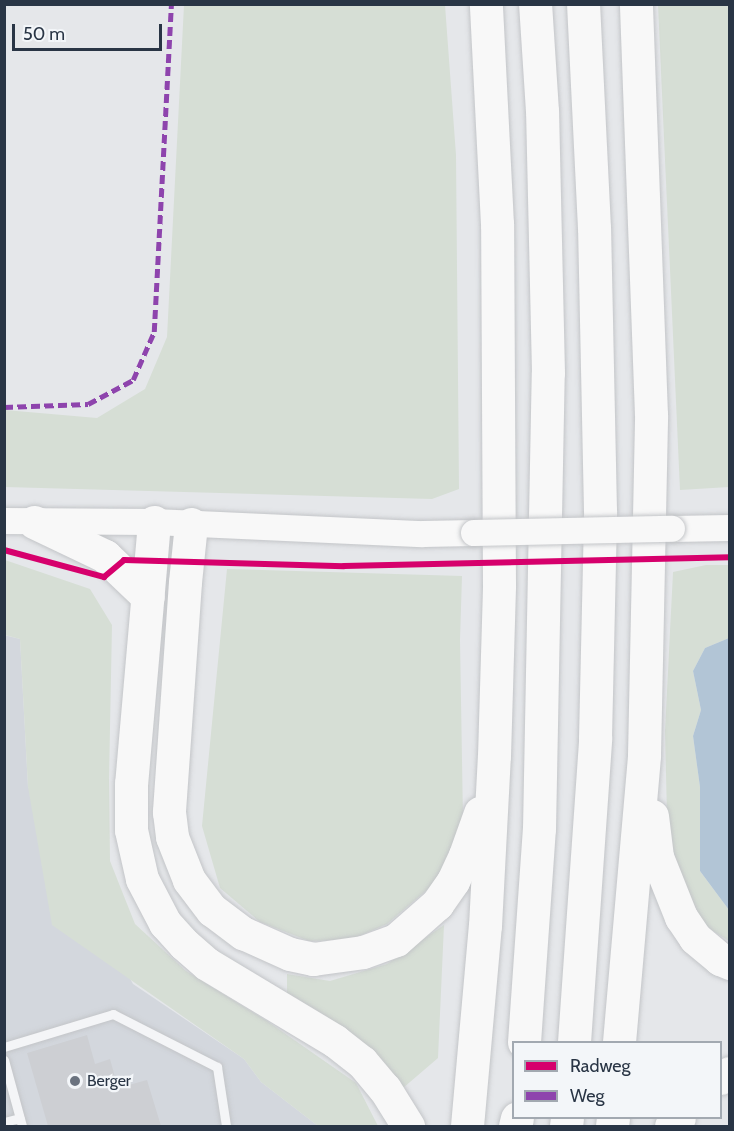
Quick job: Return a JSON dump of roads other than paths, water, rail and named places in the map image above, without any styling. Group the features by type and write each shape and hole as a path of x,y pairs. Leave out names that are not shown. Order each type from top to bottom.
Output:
{"highway":[{"path":"467,1126 485,926 494,756 499,585 500,370 497,224 486,4"},
{"path":"524,1041 538,829 548,373 542,111 535,4"},
{"path":"574,1041 595,738 600,511 594,228 583,4"},
{"path":"619,1041 644,755 651,415 636,4"},
{"path":"19,522 105,556 148,597"},
{"path":"154,522 131,783 131,830 142,879 165,923 184,944 207,964 334,1041 362,1062 385,1089 408,1126"},
{"path":"191,524 184,582 169,812 172,837 189,880 200,896 226,922 265,944 290,954 314,959 351,955 396,940 437,904 453,881 482,807 494,756"},
{"path":"644,755 657,857 668,889 681,917 695,938 720,959 729,963"}],"main road":[{"path":"19,522 154,522 423,534 729,528"}],"lane":[{"path":"4,1047 113,1014 217,1067 226,1126"},
{"path":"4,1060 21,1122 4,1122"}],"water":[{"path":"729,638 729,910 700,871 700,787 693,736 701,710 693,671 705,648"}],"place":[{"name":"Berger","path":"75,1081"}]}
